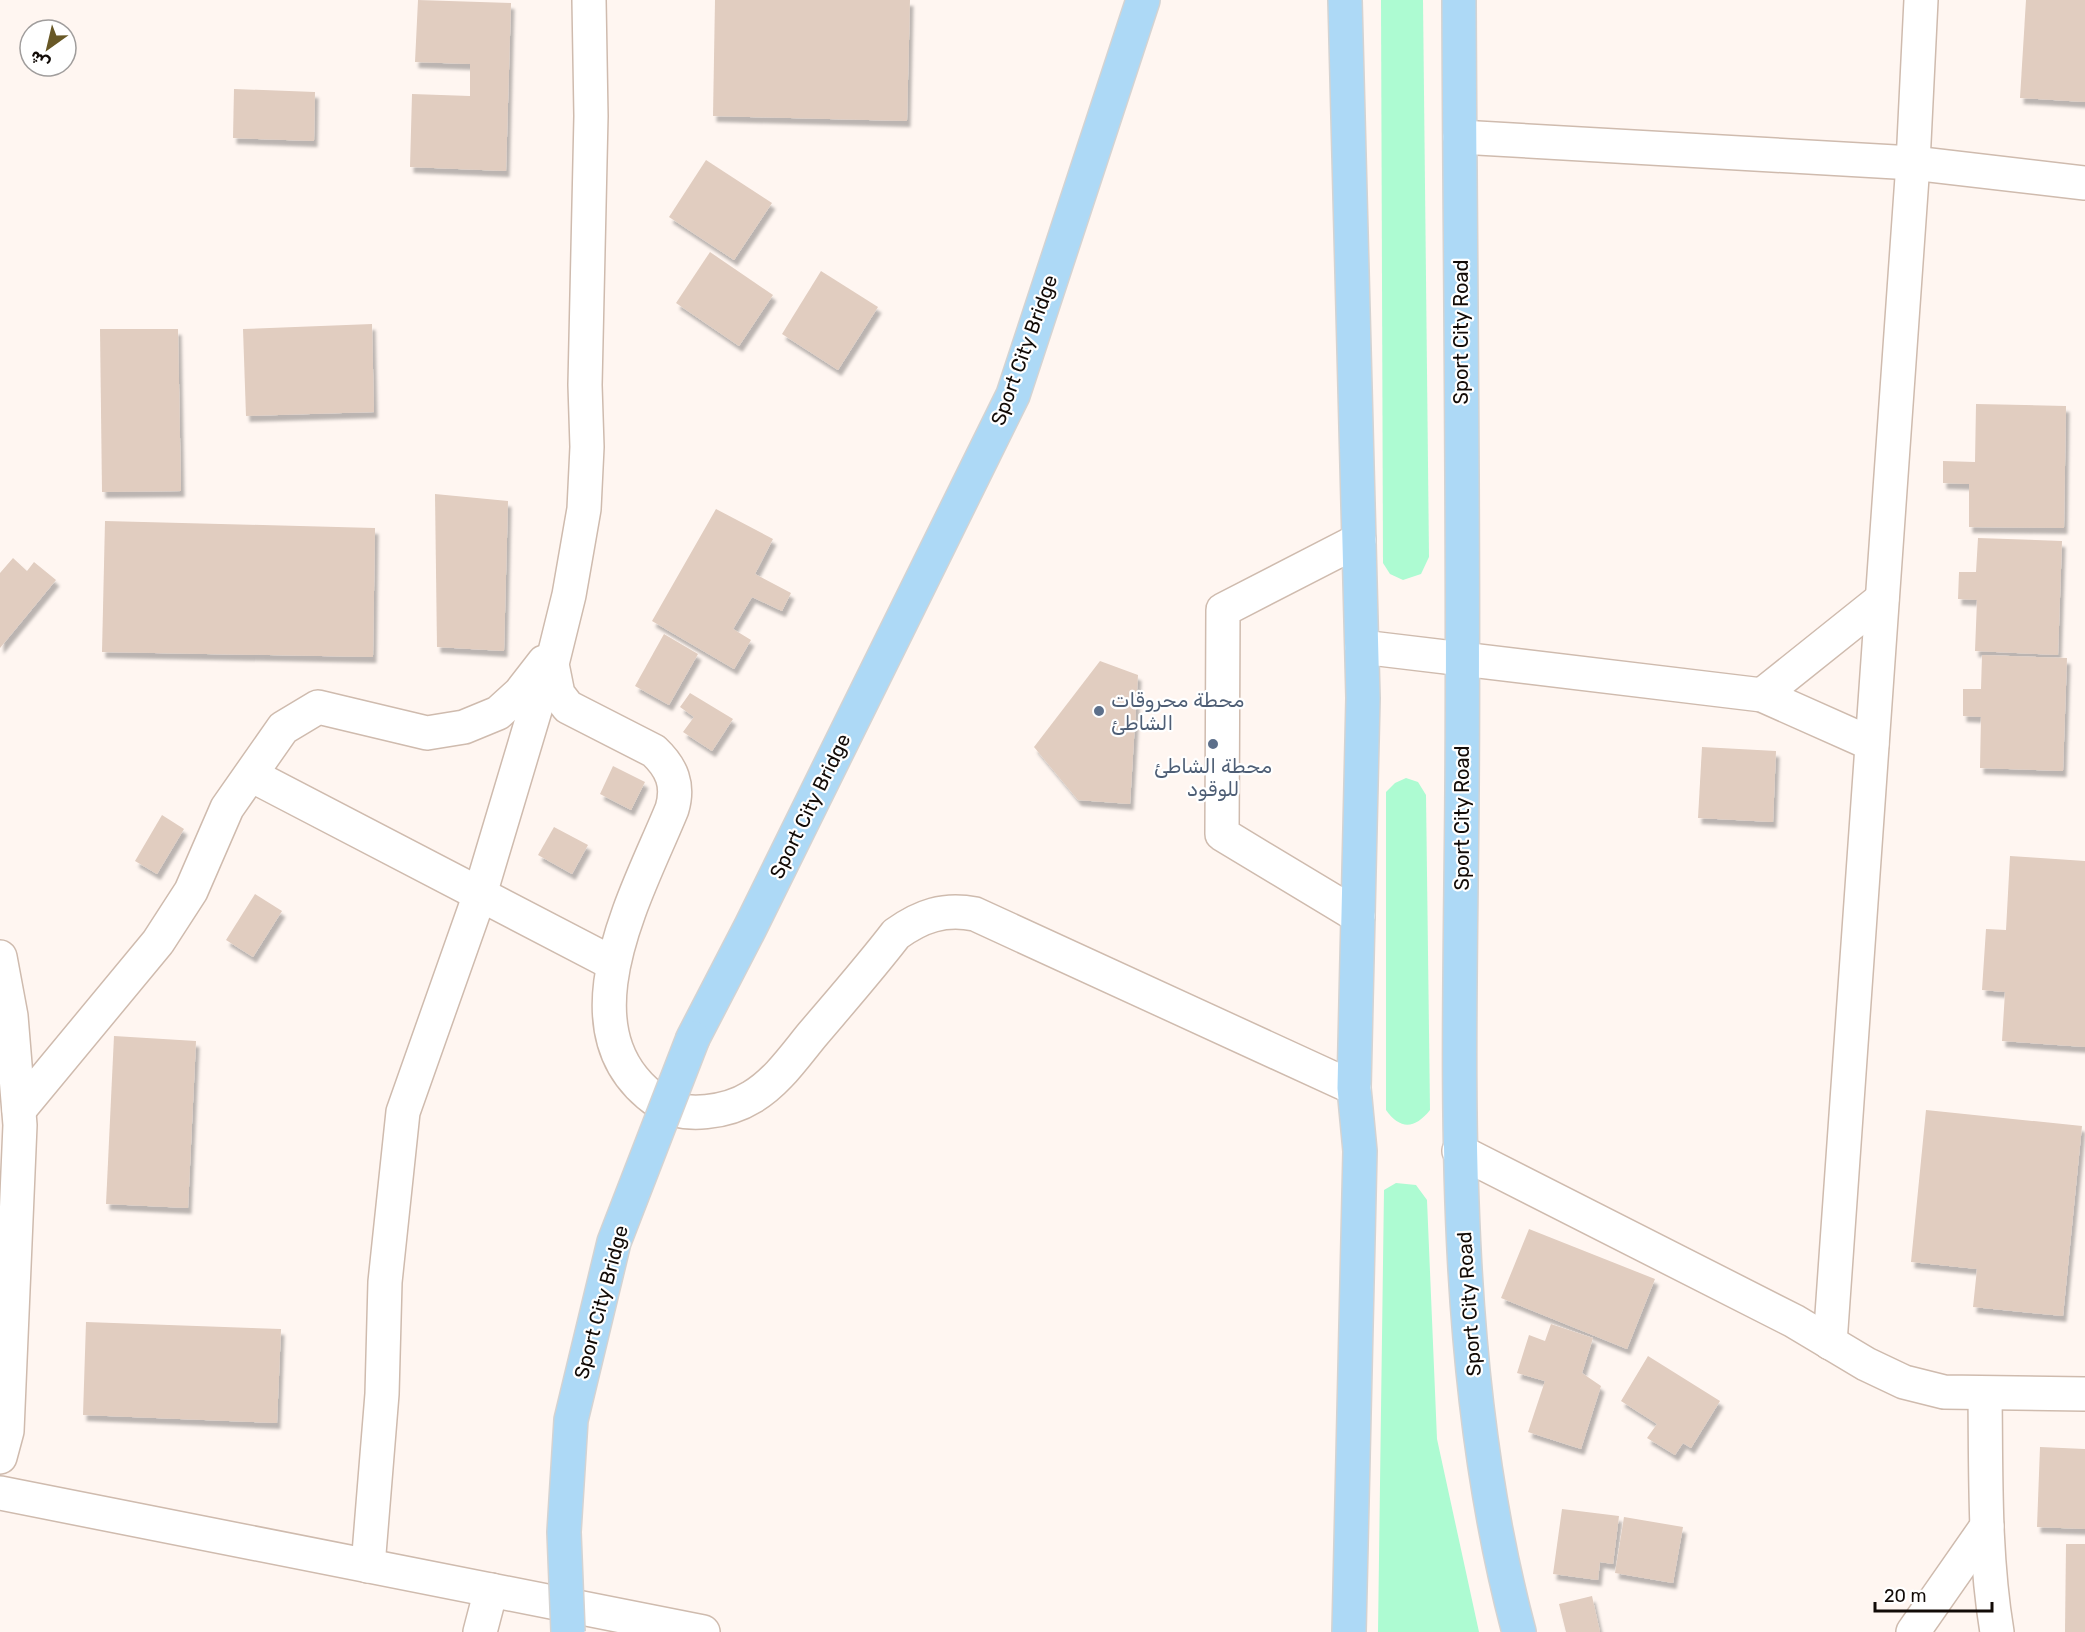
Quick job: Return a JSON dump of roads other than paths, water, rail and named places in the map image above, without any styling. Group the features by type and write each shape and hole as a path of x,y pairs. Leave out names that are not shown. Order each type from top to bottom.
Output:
{"main road":[{"name":"Sport City Bridge","path":"568,1632 564,1532 571,1420 614,1242 693,1038 751,926 1013,395 1143,0"},
{"path":"1345,0 1362,647 1354,1088 1360,1151 1349,1632"},
{"name":"Sport City Road","path":"1459,0 1462,660 1459,1152 1475,1395 1491,1506 1519,1632"}],"street":[{"path":"368,1566 382,1394 385,1282 403,1112 480,894 554,650 578,552 585,478 591,116 589,0"},
{"path":"1830,1343 1913,163 1921,0"},
{"path":"1460,137 1913,163 2085,183"},
{"path":"1358,916 1222,834 1222,822 1223,610 1359,540"},
{"path":"1762,695 1882,599"},
{"path":"1362,647 1762,695 1872,744"},
{"path":"20,1110 158,942 191,891 227,808 284,728 318,707 427,733 464,727 498,713 520,693 554,650"},
{"path":"554,650 553,677 558,694 568,707 654,751 666,762 675,786 672,809 612,963 609,991 610,1018 616,1045 628,1072 645,1093 667,1107 683,1110 716,1110 752,1098 780,1072 896,934 912,922 931,914 960,911 975,914 1354,1088"},
{"path":"250,774 612,963"},
{"path":"0,957 11,1016 20,1110 7,1431 0,1457"},
{"path":"1459,1152 1794,1322 1866,1364 1904,1382 1944,1392 2085,1394"},
{"path":"1985,1394 1987,1526 1991,1592 1997,1632"},
{"path":"0,1493 702,1632"},
{"path":"1913,1632 1987,1526"},
{"path":"480,1632 491,1590"}],"place":[{"name":"محطة محروقات الشاطئ","path":"1099,711"},
{"name":"محطة الشاطئ للوقود","path":"1213,744"}]}
